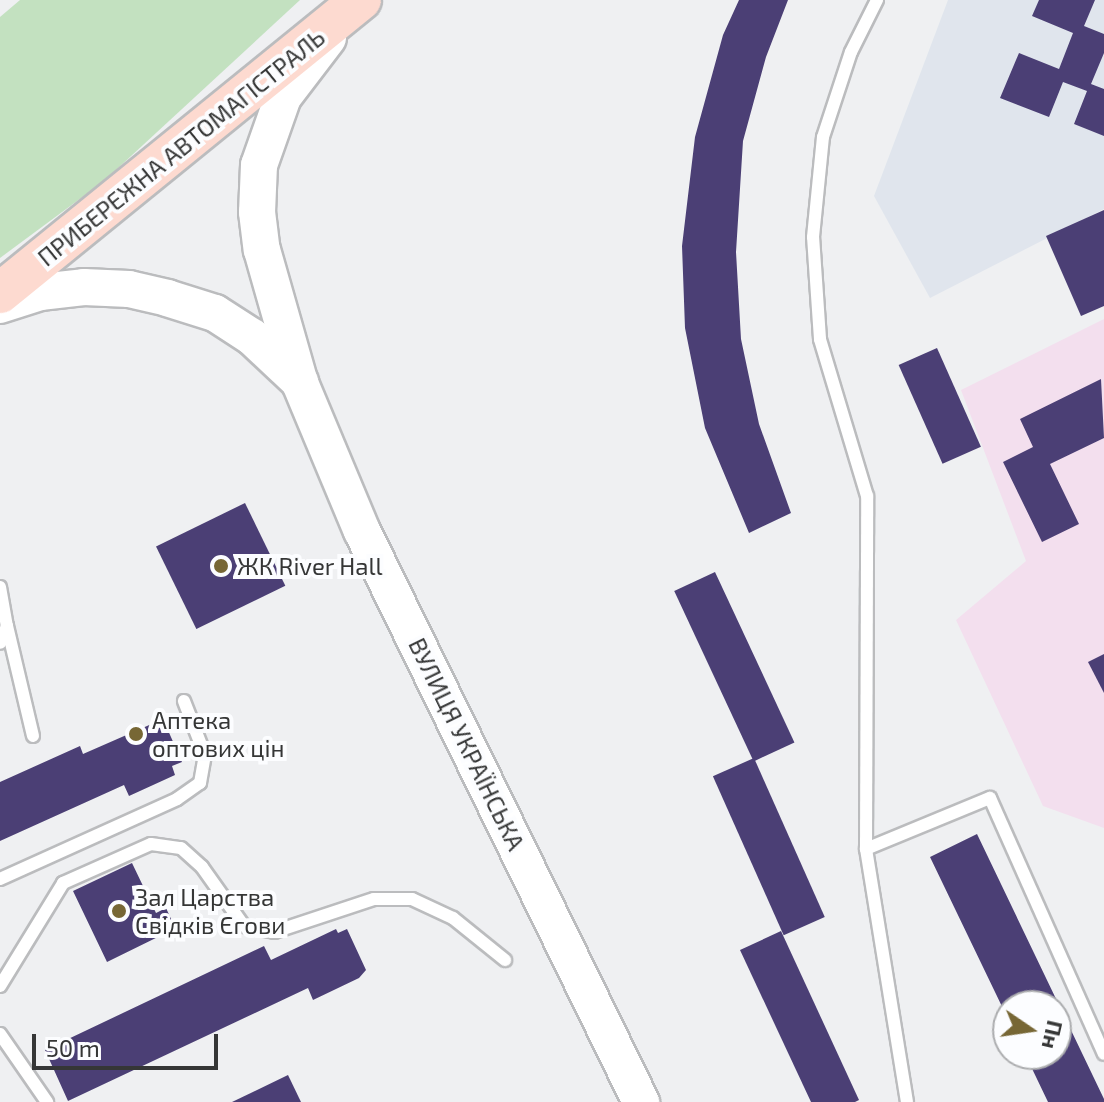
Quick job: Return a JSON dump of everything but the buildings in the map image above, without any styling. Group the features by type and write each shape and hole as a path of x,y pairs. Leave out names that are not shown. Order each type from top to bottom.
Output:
{"main road":[{"name":"ПРИБЕРЕЖНА АВТОМАГІСТРАЛЬ","path":"0,293 355,6"},
{"name":"ВУЛИЦЯ УКРАЇНСЬКА","path":"355,6 283,97 259,165 257,212 262,250 300,383 362,531 641,1102"},
{"name":"ВУЛИЦЯ УКРАЇНСЬКА","path":"0,305 40,292 84,287 129,289 167,298 215,313 252,337 300,383"}],"lane":[{"path":"877,0 851,52 823,137 813,237 820,339 867,496 866,849 907,1102"},
{"path":"0,587 33,736"},
{"path":"0,643 7,626"},
{"path":"0,879 192,790 206,770 205,755 184,701"},
{"path":"866,849 990,798 1104,1054"},
{"path":"0,986 63,883 151,844 181,848 202,867 244,926 274,932 374,899 412,899 453,918 505,960"},
{"path":"0,1034 47,1102"}],"shaded area":[{"path":"948,0 1104,0 1104,209 930,298 874,196"},
{"path":"1104,319 1104,828 1043,806 956,620 1026,561 961,390"}],"green space":[{"path":"20,0 300,0 104,181 0,258 0,17"}],"place":[{"name":"ЖК River Hall","path":"221,566"},
{"name":"Аптека оптових цін","path":"136,734"},
{"name":"Зал Царства Свідків Єгови","path":"119,911"}]}
